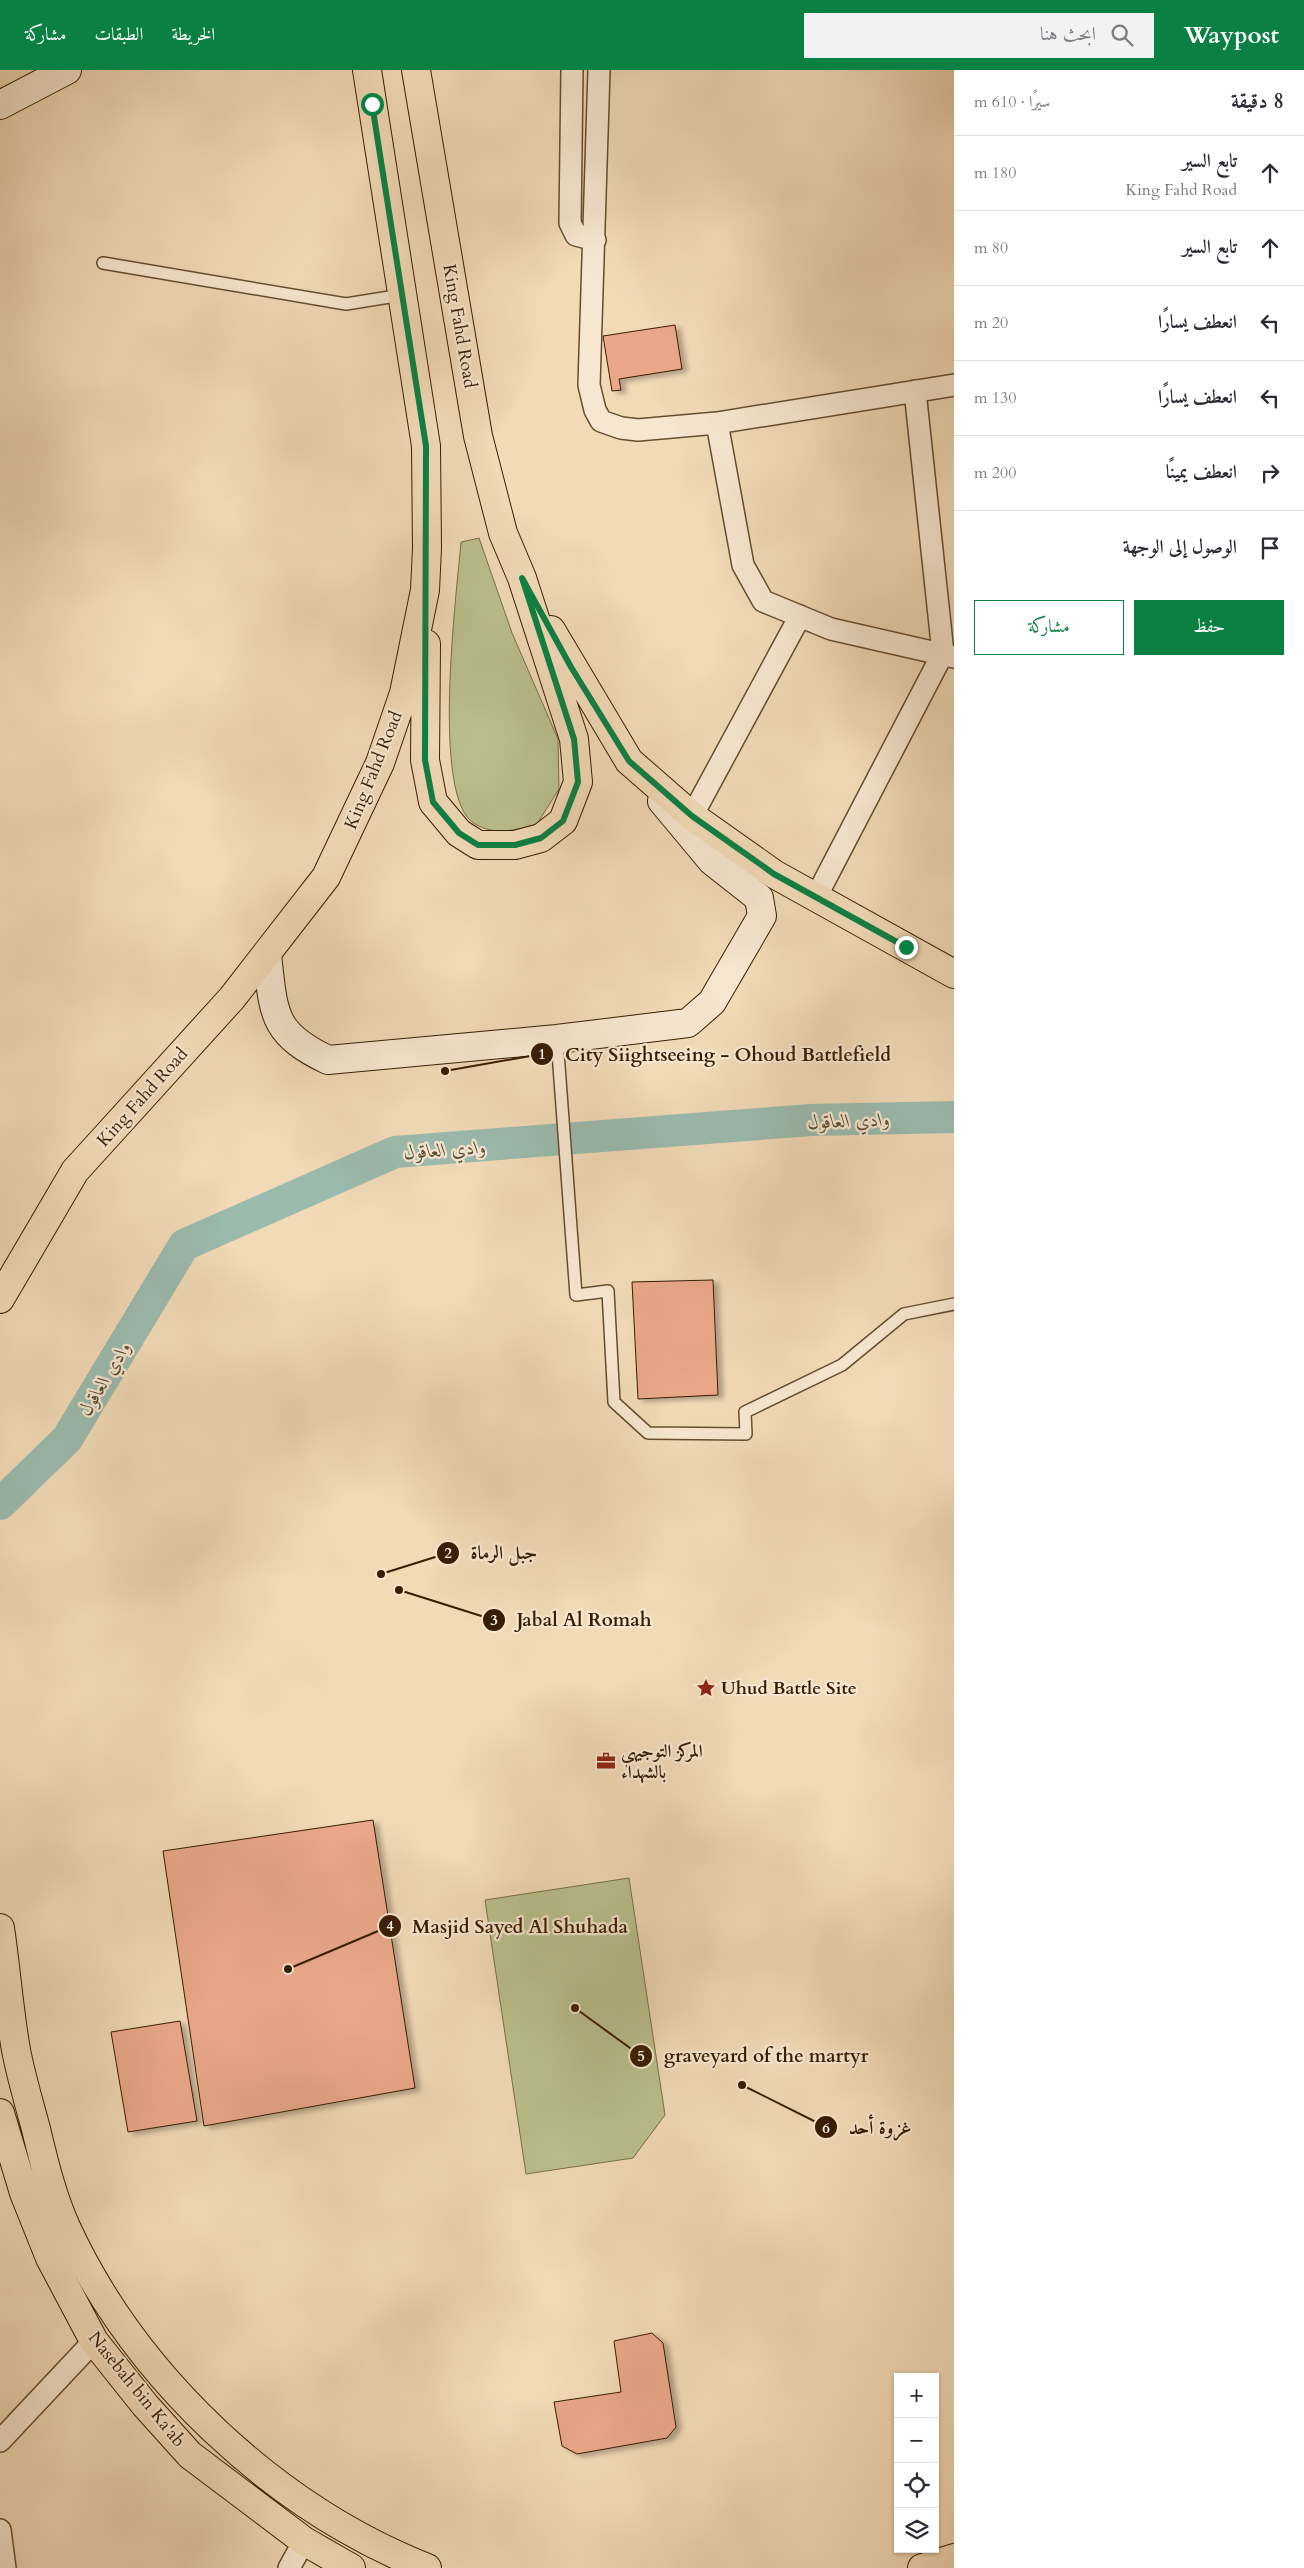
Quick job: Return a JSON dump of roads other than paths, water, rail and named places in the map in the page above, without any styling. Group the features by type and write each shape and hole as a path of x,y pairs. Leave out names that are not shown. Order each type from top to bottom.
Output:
{"main road":[{"name":"King Fahd Road","path":"416,70 478,436 503,533 522,578"},
{"name":"King Fahd Road","path":"0,1299 75,1171 232,998 326,877 380,763 404,693 425,590 427,548 426,446 404,295 367,72"},
{"path":"425,590 425,760 433,802 459,833 478,845 515,845 541,838 563,821 578,782 574,739 522,578"},
{"path":"522,578 571,667 629,761 692,816 774,874 815,899 954,974"},
{"path":"0,1928 16,2049 45,2168 66,2226 120,2322 155,2369 203,2420 302,2502 366,2539 427,2568"},
{"name":"Nasebah bin Ka'ab","path":"0,2113 24,2193 47,2250 94,2341 145,2404 190,2455 304,2541 351,2568"},
{"path":"922,2568 954,2558"}],"street":[{"path":"0,105 67,70"},
{"path":"572,70 570,222 576,235 595,240"},
{"path":"599,70 589,385 594,410 601,421 622,428 638,430 717,423 954,385"},
{"path":"815,899 948,655 915,391"},
{"path":"717,423 743,565 763,601 831,630 948,655"},
{"path":"692,816 800,616"},
{"path":"267,955 273,1009 286,1032 301,1047 328,1060 557,1039 688,1023 712,1002 762,916 759,898 712,861 629,761"},
{"path":"0,2441 94,2341"},
{"path":"0,2530 5,2568"},
{"path":"289,2568 304,2541"}],"lane":[{"path":"103,262 346,304 404,295"},
{"path":"557,1039 576,1295 608,1291 614,1402 648,1433 746,1434 744,1412 842,1365 904,1314 954,1304"}],"waterway":[{"name":"وادي العاقول","path":"0,1504 67,1439 184,1245 395,1152 811,1120 954,1117"}],"place":[{"name":"City Siightseeing - Ohoud Battlefield","path":"445,1071"},
{"name":"جبل الرماة","path":"381,1574"},
{"name":"Jabal Al Romah","path":"399,1590"},
{"name":"Uhud Battle Site","path":"706,1688"},
{"name":"المركز التوجيهي بالشهداء","path":"606,1761"},
{"name":"Masjid Sayed Al Shuhada","path":"288,1969"},
{"name":"graveyard of the martyr","path":"575,2008"},
{"name":"غزوة أحد","path":"742,2085"}]}
